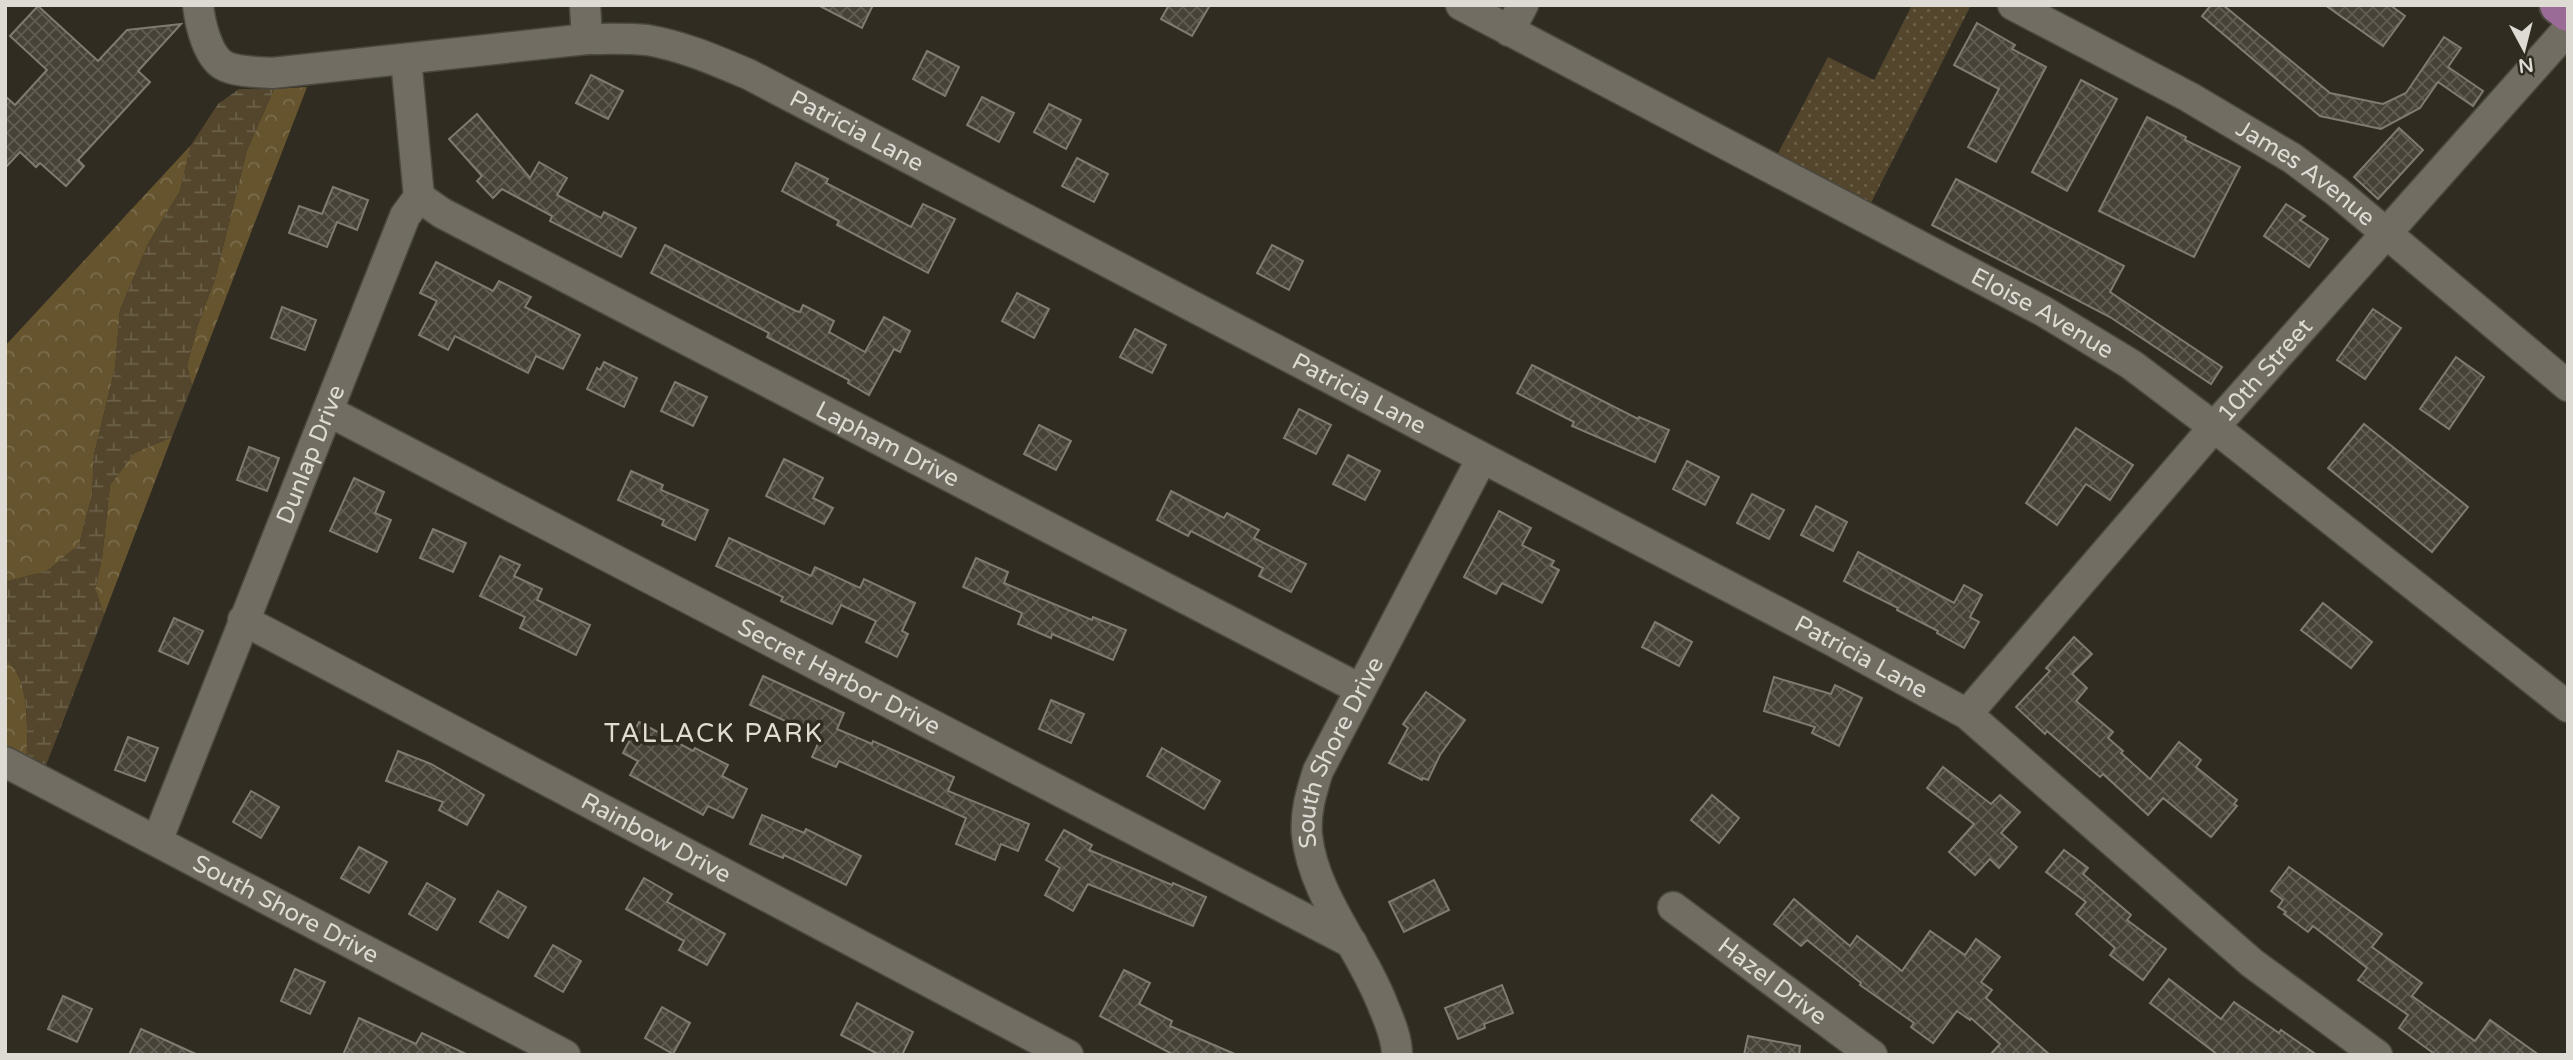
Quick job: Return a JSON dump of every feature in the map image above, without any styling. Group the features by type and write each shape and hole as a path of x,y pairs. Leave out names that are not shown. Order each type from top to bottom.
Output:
{"main road":[{"path":"2559,5 2568,12"}],"street":[{"name":"Patricia Lane","path":"198,5 200,25 210,48 223,65 248,72 272,73 587,39 647,40 697,52 750,75 1843,646 1967,714 2252,963 2377,1055"},
{"path":"585,5 587,39"},
{"name":"Eloise Avenue","path":"1461,5 1516,18 2043,312 2132,365 2568,708"},
{"name":"James Avenue","path":"2012,5 2244,128 2292,158 2336,191 2568,386"},
{"name":"10th Street","path":"1967,714 2214,427 2568,29"},
{"path":"406,59 419,197"},
{"name":"Dunlap Drive","path":"157,841 405,216 419,197"},
{"name":"Lapham Drive","path":"419,197 442,214 1360,689"},
{"name":"Secret Harbor Drive","path":"328,411 1352,943"},
{"name":"South Shore Drive","path":"1397,1055 1377,987 1326,895 1312,859 1307,835 1308,804 1318,771 1482,458"},
{"name":"Rainbow Drive","path":"243,620 1068,1055"},
{"name":"South Shore Drive","path":"5,762 565,1055"},
{"name":"Hazel Drive","path":"1673,907 1872,1055"}],"green space":[{"path":"1912,5 1971,5 1870,205 1776,157 1828,57 1874,80"},
{"path":"307,87 192,386 187,366 197,327 215,279 247,150 274,89"},
{"path":"239,89 274,89 247,150 215,279 197,327 187,366 192,386 172,437 134,453 110,485 102,558 95,589 104,615 45,768 27,757 27,719 23,690 13,668 5,661 5,582 47,571 79,545 92,495 94,455 115,368 120,310 148,244 180,191 191,145 218,104"},
{"path":"191,145 180,191 148,244 120,310 115,368 94,455 92,495 79,545 47,571 5,582 5,346"},
{"path":"172,437 104,615 95,589 102,558 110,485 134,453"},
{"path":"5,661 13,668 23,690 27,719 27,757 5,746"}],"building":[{"path":"818,5 873,5 862,28"},
{"path":"1169,5 1210,5 1192,36 1161,19"},
{"path":"2211,5 2223,5 2330,93 2383,104 2406,93 2444,37 2461,48 2448,67 2483,91 2473,106 2438,82 2420,108 2381,129 2320,116 2202,16"},
{"path":"2325,5 2390,5 2405,16 2383,46"},
{"path":"38,6 98,61 127,30 181,24 138,71 150,82 78,160 84,166 66,186 40,163 36,167 20,152 5,168 5,96 15,105 47,70 10,36"},
{"path":"1977,23 2015,45 2012,49 2046,67 1996,162 1968,147 1999,89 1954,65"},
{"path":"927,51 959,67 945,96 913,79"},
{"path":"591,75 623,91 608,119 576,103"},
{"path":"2081,80 2117,99 2067,191 2032,172"},
{"path":"982,97 1014,113 999,142 967,125"},
{"path":"1049,104 1081,120 1066,149 1034,132"},
{"path":"477,114 530,178 539,162 567,178 557,195 601,218 604,212 636,228 621,257 550,221 552,216 502,189 493,198 477,181 482,176 449,139"},
{"path":"2147,117 2186,137 2185,140 2240,167 2194,257 2099,211"},
{"path":"2399,128 2423,150 2378,199 2354,177"},
{"path":"1077,158 1108,174 1094,202 1062,186"},
{"path":"796,163 828,179 826,183 911,227 923,204 955,219 928,273 837,225 839,221 782,191"},
{"path":"1956,179 2124,266 2110,292 2222,367 2211,384 2110,317 1932,225"},
{"path":"333,187 368,200 357,230 337,222 327,247 289,233 299,206 322,214"},
{"path":"2286,204 2305,216 2300,220 2328,239 2309,267 2264,236"},
{"path":"665,245 796,311 800,312 803,305 834,321 829,332 865,352 884,317 910,331 900,352 894,349 869,395 848,383 849,380 767,337 769,333 651,273"},
{"path":"1272,245 1303,261 1289,290 1257,273"},
{"path":"436,262 493,291 499,281 531,297 525,307 580,335 563,369 536,356 528,373 455,336 448,350 419,335 437,301 420,293"},
{"path":"1017,293 1049,309 1034,338 1002,321"},
{"path":"282,307 316,320 305,350 271,338"},
{"path":"2373,309 2401,328 2365,379 2337,360"},
{"path":"1135,329 1166,345 1152,373 1120,357"},
{"path":"2456,357 2484,377 2449,429 2420,409"},
{"path":"604,362 637,378 624,407 587,389 597,368 600,370"},
{"path":"1532,365 1638,419 1639,417 1669,430 1655,462 1572,426 1574,422 1517,393"},
{"path":"675,382 707,397 693,426 661,411"},
{"path":"1299,409 1331,425 1316,454 1284,438"},
{"path":"2364,424 2468,507 2432,552 2328,468"},
{"path":"1039,425 1071,441 1056,470 1024,454"},
{"path":"2076,428 2133,465 2110,500 2086,484 2057,525 2026,503"},
{"path":"249,447 279,458 267,491 237,480"},
{"path":"1348,455 1380,471 1365,500 1333,484"},
{"path":"784,459 823,478 813,498 833,508 824,524 766,496"},
{"path":"1687,461 1719,477 1705,505 1673,489"},
{"path":"631,471 663,485 661,490 708,510 695,540 662,525 664,520 618,500"},
{"path":"354,478 384,492 375,513 391,520 377,552 330,531"},
{"path":"1171,491 1224,518 1227,513 1259,530 1254,538 1306,564 1291,592 1259,576 1263,568 1191,531 1188,536 1157,520"},
{"path":"1752,494 1784,510 1769,539 1737,523"},
{"path":"1816,506 1847,522 1833,551 1801,535"},
{"path":"1499,511 1531,528 1522,545 1554,561 1551,566 1559,570 1542,603 1502,583 1496,594 1464,577"},
{"path":"433,529 466,543 453,572 420,558"},
{"path":"729,538 811,576 815,567 860,588 864,579 915,603 902,631 908,634 897,657 866,642 876,621 841,605 832,624 781,601 783,597 716,566"},
{"path":"1858,552 1954,603 1964,585 1982,595 1970,617 1979,622 1964,648 1897,610 1898,608 1844,581"},
{"path":"500,556 520,565 514,576 542,589 537,600 590,625 576,655 520,628 525,617 480,596"},
{"path":"976,558 1008,572 1004,583 1092,620 1093,617 1126,630 1113,660 1052,634 1051,638 1018,624 1022,613 963,587"},
{"path":"2323,603 2372,642 2351,668 2301,630"},
{"path":"174,618 203,631 188,664 159,651"},
{"path":"1655,622 1692,642 1679,666 1642,647"},
{"path":"2074,637 2092,654 2072,674 2087,688 2076,701 2113,732 2108,738 2123,751 2121,753 2150,779 2179,742 2201,760 2196,767 2237,800 2234,804 2237,806 2211,837 2163,798 2148,815 2103,774 2100,777 2047,731 2045,734 2016,707 2050,671 2046,668"},
{"path":"763,676 844,713 837,729 872,744 873,741 954,777 948,791 1029,824 1018,851 1001,844 995,860 956,844 966,818 839,761 836,767 812,757 821,737 750,705"},
{"path":"1774,677 1831,694 1835,685 1862,698 1839,746 1812,733 1815,727 1764,711"},
{"path":"1426,692 1465,720 1440,755 1428,780 1422,780 1389,763 1408,728 1403,724"},
{"path":"1051,700 1084,714 1071,743 1039,729"},
{"path":"639,722 693,751 695,748 728,765 722,776 747,789 733,818 708,806 703,815 630,775 638,761 623,753"},
{"path":"128,737 158,748 145,781 115,770"},
{"path":"1162,748 1220,781 1204,809 1147,776"},
{"path":"398,751 431,764 484,795 467,825 439,810 443,802 386,781"},
{"path":"1943,767 1991,804 2000,795 2020,812 2001,833 2017,847 1999,868 1990,859 1975,875 1949,852 1974,824 1927,788"},
{"path":"251,791 279,807 261,838 233,822"},
{"path":"1712,795 1739,818 1719,843 1691,820"},
{"path":"762,815 804,833 806,829 861,856 846,885 784,855 783,858 750,844"},
{"path":"1064,830 1092,845 1089,850 1206,897 1193,926 1088,884 1073,911 1045,895 1060,868 1046,860"},
{"path":"359,847 387,862 369,893 341,878"},
{"path":"2064,850 2088,868 2083,874 2131,915 2127,920 2166,949 2143,980 2110,955 2115,948 2076,914 2086,902 2046,872"},
{"path":"2289,867 2382,934 2372,947 2422,983 2412,996 2475,1041 2490,1020 2539,1055 2436,1055 2399,1028 2408,1015 2358,980 2367,968 2313,926 2308,932 2278,907 2283,900 2271,891"},
{"path":"644,878 672,894 667,902 725,934 707,965 679,950 684,941 626,909"},
{"path":"1434,880 1449,910 1404,932 1389,902"},
{"path":"427,883 455,899 437,930 409,914"},
{"path":"498,891 526,907 508,938 480,922"},
{"path":"1794,899 1850,946 1857,936 1902,971 1930,931 1965,955 1976,939 2000,957 1981,982 1992,990 1986,998 2050,1055 1990,1055 2000,1044 1971,1018 1970,1020 1957,1011 1933,1043 1911,1027 1914,1023 1860,985 1861,983 1807,940 1801,946 1774,924"},
{"path":"553,945 581,961 563,992 535,976"},
{"path":"295,969 325,982 310,1014 281,1001"},
{"path":"1124,970 1150,983 1139,1004 1172,1021 1170,1026 1237,1055 1174,1055 1100,1016"},
{"path":"2169,979 2221,1019 2234,1002 2317,1055 2218,1055 2150,1003"},
{"path":"1502,985 1513,1013 1484,1024 1485,1028 1458,1039 1445,1008"},
{"path":"63,996 92,1009 77,1042 48,1029"},
{"path":"857,1003 913,1032 902,1055 880,1055 841,1035"},
{"path":"662,1007 690,1023 673,1054 645,1038"},
{"path":"359,1018 416,1044 422,1033 468,1055 343,1055"},
{"path":"141,1029 198,1055 129,1055"},
{"path":"1748,1036 1800,1046 1799,1055 1744,1055"}],"district":[{"name":"TALLACK PARK","path":"714,733"}]}
